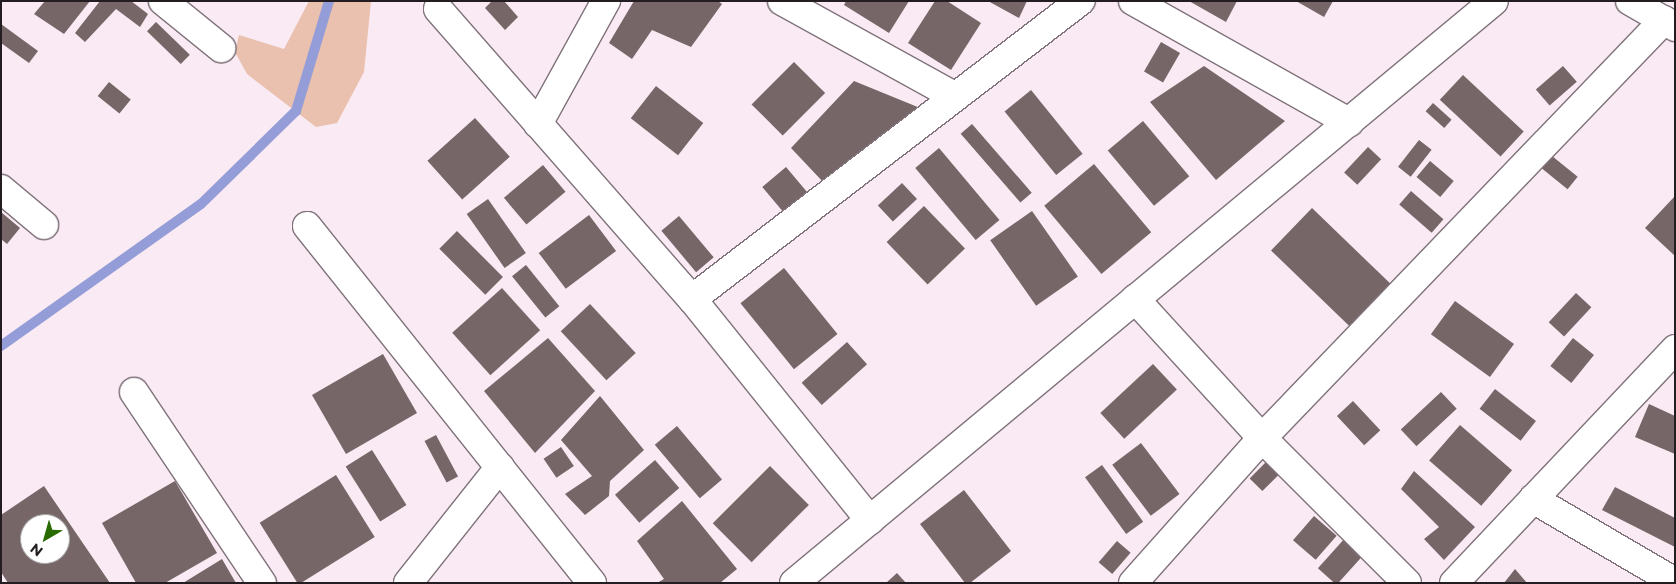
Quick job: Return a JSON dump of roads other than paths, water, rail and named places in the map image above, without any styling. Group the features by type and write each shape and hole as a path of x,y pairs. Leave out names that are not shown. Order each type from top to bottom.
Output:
{"street":[{"path":"163,1 221,48"},
{"path":"538,124 606,1"},
{"path":"782,1 954,96"},
{"path":"692,299 954,96 1081,1"},
{"path":"1134,1 1349,122"},
{"path":"794,583 1494,1"},
{"path":"1133,583 1262,438 1669,24 1630,1"},
{"path":"438,9 692,299 870,520"},
{"path":"1,190 44,225"},
{"path":"307,226 592,583"},
{"path":"1135,299 1262,438 1407,583"},
{"path":"1465,579 1533,499 1675,349"},
{"path":"134,392 262,583"},
{"path":"408,583 500,467"},
{"path":"1533,499 1675,582"}],"waterway":[{"path":"1,346 201,204 296,111 329,1"}]}
